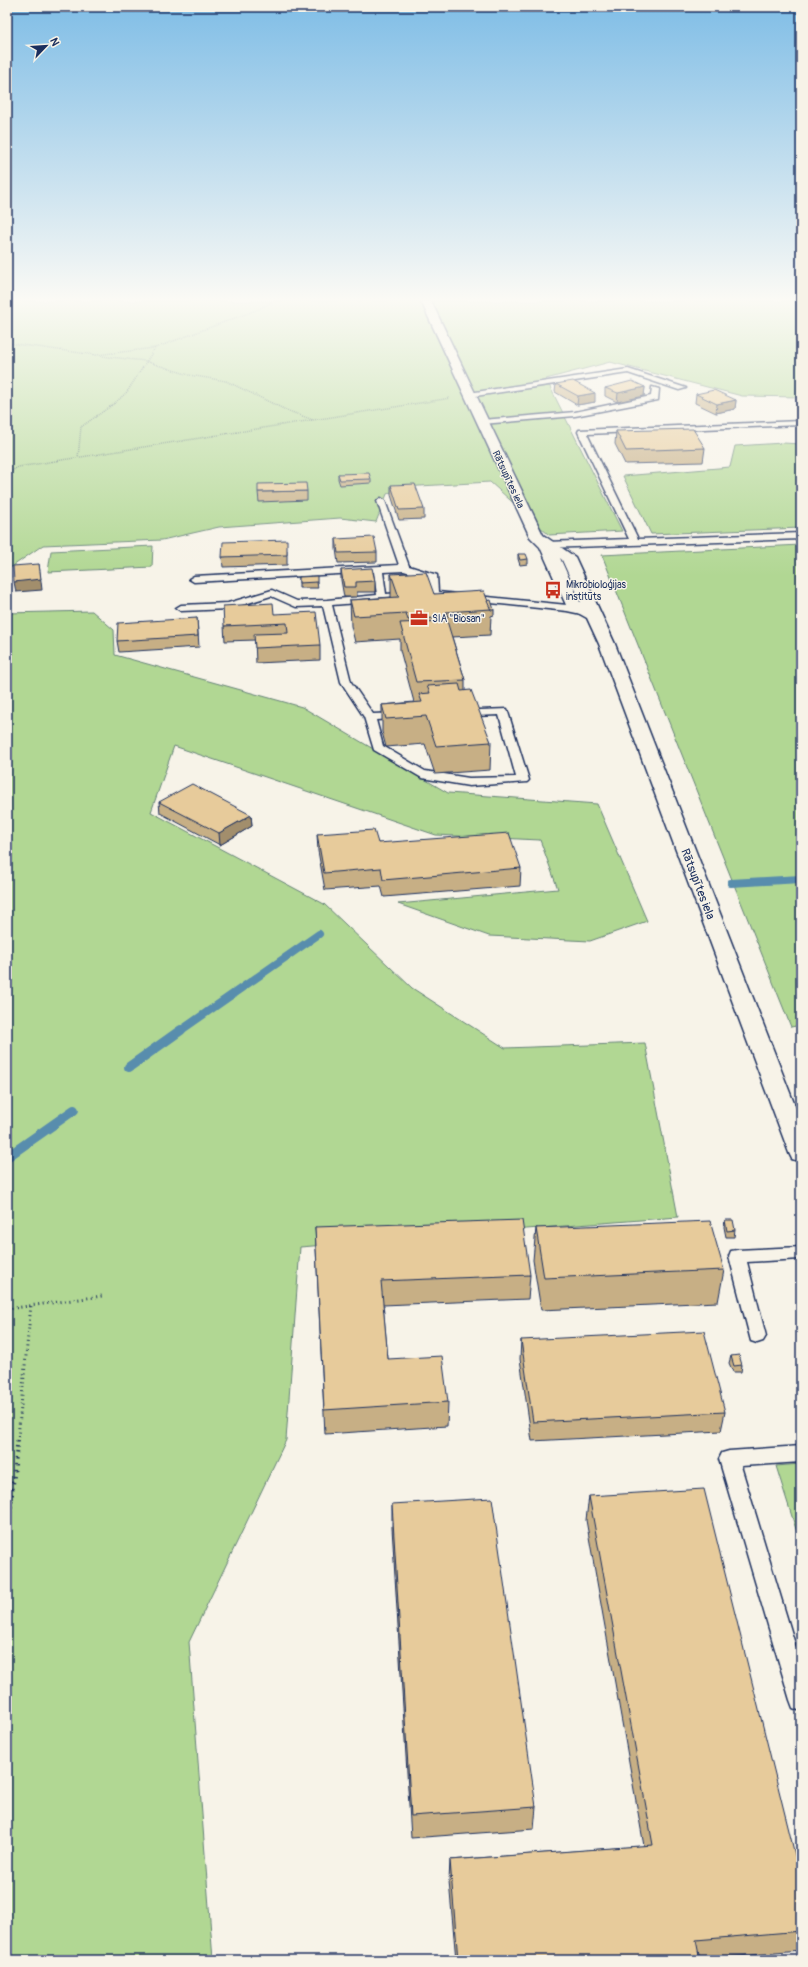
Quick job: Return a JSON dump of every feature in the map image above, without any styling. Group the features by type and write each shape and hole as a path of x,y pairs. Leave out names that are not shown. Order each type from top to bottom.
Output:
{"street":[{"name":"Rātsupītes iela","path":"469,395 537,537 546,546 574,605 594,615 607,644 801,1153"}],"lane":[{"path":"469,395 484,393"},
{"path":"482,422 574,414 655,398 655,393"},
{"path":"635,543 582,432 801,423"},
{"path":"381,501 405,568"},
{"path":"546,546 801,536"},
{"path":"194,579 405,568 434,577 434,594"},
{"path":"378,569 382,597"},
{"path":"262,575 272,593 296,604 327,603 382,597 434,594 567,608 594,615"},
{"path":"181,608 229,606 272,593"},
{"path":"327,603 346,682 370,717 378,748 422,774 470,782 523,780 503,711 465,714 370,717"},
{"path":"757,1336 737,1256 801,1253"},
{"path":"801,1454 729,1459 801,1700"}],"path":[{"path":"78,458 81,427 112,405 125,393"},
{"path":"249,393 286,410 313,420"},
{"path":"7,474 18,467 469,395"},
{"path":"7,1309 102,1296"},
{"path":"7,1542 31,1305"}],"green space":[{"path":"7,393 553,393 622,531 549,535 490,482 402,487 387,494 376,522 340,518 219,527 162,540 43,545 7,570"},
{"path":"730,393 801,393 801,397 742,396"},
{"path":"783,443 801,444 801,528 651,534 623,476 730,467 735,446"},
{"path":"801,545 801,1025 791,1027 602,555"},
{"path":"153,546 152,567 48,572 51,551"},
{"path":"92,611 114,630 115,655 302,707 448,793 597,804 647,921 590,941 489,936 398,904 558,889 540,840 436,835 174,746 151,812 324,904 412,988 505,1048 645,1043 678,1217 300,1247 286,1440 189,1642 213,1960 7,1960 7,613"},
{"path":"801,1464 801,1545 776,1466"}],"building":[{"path":"572,393 595,393 578,396"},
{"path":"720,393 736,400 717,404 696,394"},
{"path":"693,429 705,448 626,451 616,431"},
{"path":"369,473 371,479 340,480 338,474"},
{"path":"306,483 307,491 258,492 258,484"},
{"path":"415,484 424,509 399,510 391,485"},
{"path":"374,537 377,552 338,553 336,539"},
{"path":"287,540 287,555 222,557 223,542"},
{"path":"518,554 526,554 528,559 520,560"},
{"path":"39,564 41,579 14,582 13,566"},
{"path":"372,568 375,581 356,582 356,587 344,587 341,570"},
{"path":"426,572 434,594 484,591 491,609 446,612 448,617 408,620 406,613 354,616 350,600 399,597 391,574"},
{"path":"317,576 317,582 299,583 299,577"},
{"path":"491,600 494,610 491,610 487,601"},
{"path":"273,603 274,614 316,612 320,645 255,648 254,634 288,633 287,623 224,626 223,606"},
{"path":"197,618 198,636 117,641 118,623"},
{"path":"447,621 465,680 416,682 400,623"},
{"path":"459,684 461,691 471,690 491,742 436,746 426,716 386,719 382,705 422,702 419,694 430,693 427,686"},
{"path":"192,784 251,815 219,833 159,802"},
{"path":"374,830 378,843 509,833 521,868 383,880 381,868 324,873 317,834"},
{"path":"522,1220 530,1275 381,1281 388,1359 442,1356 448,1402 324,1410 315,1227"},
{"path":"725,1220 733,1220 735,1230 727,1231"},
{"path":"710,1221 724,1270 544,1278 536,1228"},
{"path":"704,1331 725,1412 533,1422 521,1340"},
{"path":"739,1355 742,1365 734,1366 731,1356"},
{"path":"704,1489 801,1879 801,1931 696,1940 700,1960 458,1960 450,1860 653,1845 589,1496"},
{"path":"492,1498 536,1807 411,1816 392,1504"}],"waterway":[{"path":"731,883 801,879"},
{"path":"180,1031 319,934"},
{"path":"129,1067 181,1030"},
{"path":"7,1157 74,1110"}],"place":[{"name":"Mikrobioloģijas institūts","path":"553,590"},
{"name":"SIA \"Biosan\"","path":"419,618"}]}
